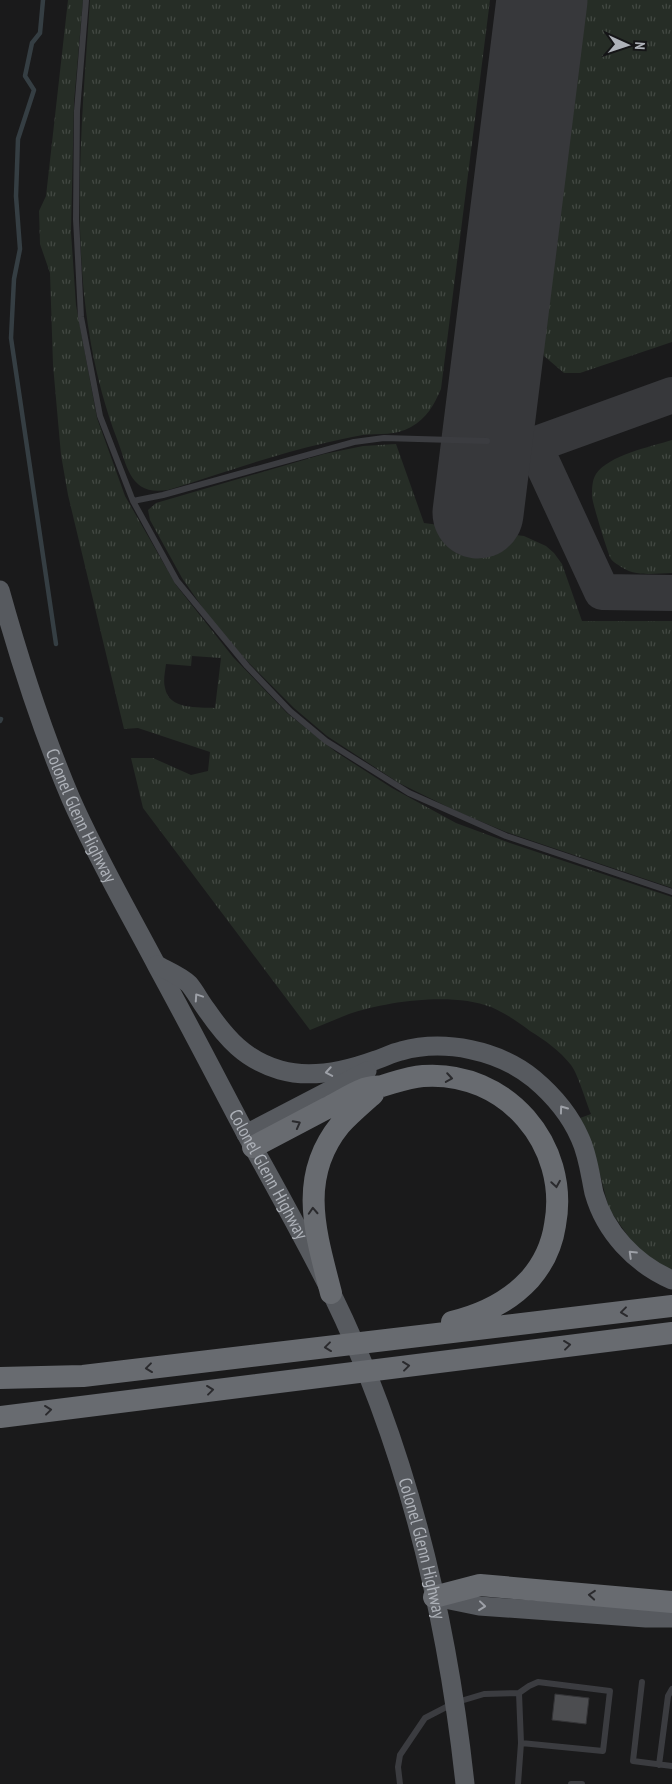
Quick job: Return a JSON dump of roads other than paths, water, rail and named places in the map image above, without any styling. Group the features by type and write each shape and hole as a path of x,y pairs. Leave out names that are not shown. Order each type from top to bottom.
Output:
{"highway":[{"path":"250,1140 365,1089 423,1076 441,1076 468,1081 482,1086 507,1100 531,1123 540,1137 552,1166 557,1193 557,1217 549,1248 530,1279 515,1293 481,1313 411,1337"},
{"path":"331,1293 313,1216 313,1198 318,1166 330,1139 339,1126 383,1085"},
{"path":"0,1378 83,1376 672,1306"},
{"path":"0,1416 672,1333"},
{"path":"608,1340 657,1346 672,1344"},
{"path":"0,1394 67,1386 83,1376"},
{"path":"434,1597 480,1585 672,1602"}],"main road":[{"name":"Colonel Glenn Highway","path":"0,590 31,696 72,801 117,893 331,1293 359,1357 390,1438 416,1521 442,1626 465,1784"},
{"path":"156,965 188,983 230,1042 266,1065 296,1073 329,1073 416,1048 455,1048 490,1055 532,1077 558,1102 575,1127 585,1152 600,1208 619,1241 646,1266 672,1280"},
{"path":"250,1140 370,1069 376,1060"},
{"path":"434,1597 479,1606 646,1618 672,1618"}],"lane":[{"path":"86,0 77,110 76,219 81,317 100,416 133,501 177,581 247,666 290,711 326,741 409,793 506,836 672,892"},
{"path":"133,501 163,495 369,440 384,438 488,441"},
{"path":"400,1784 398,1767 400,1755 425,1718 454,1703 484,1694 519,1693 538,1682 610,1691 603,1751 521,1743"},
{"path":"642,1682 633,1761 672,1766"},
{"path":"660,1765 668,1696 672,1688"},
{"path":"518,1784 521,1743 519,1693"},
{"path":"571,1784 582,1784"}],"waterway":[{"path":"43,0 40,33 32,43 25,76 34,90 18,139 16,196 20,249 14,279 11,338 56,644"}]}
